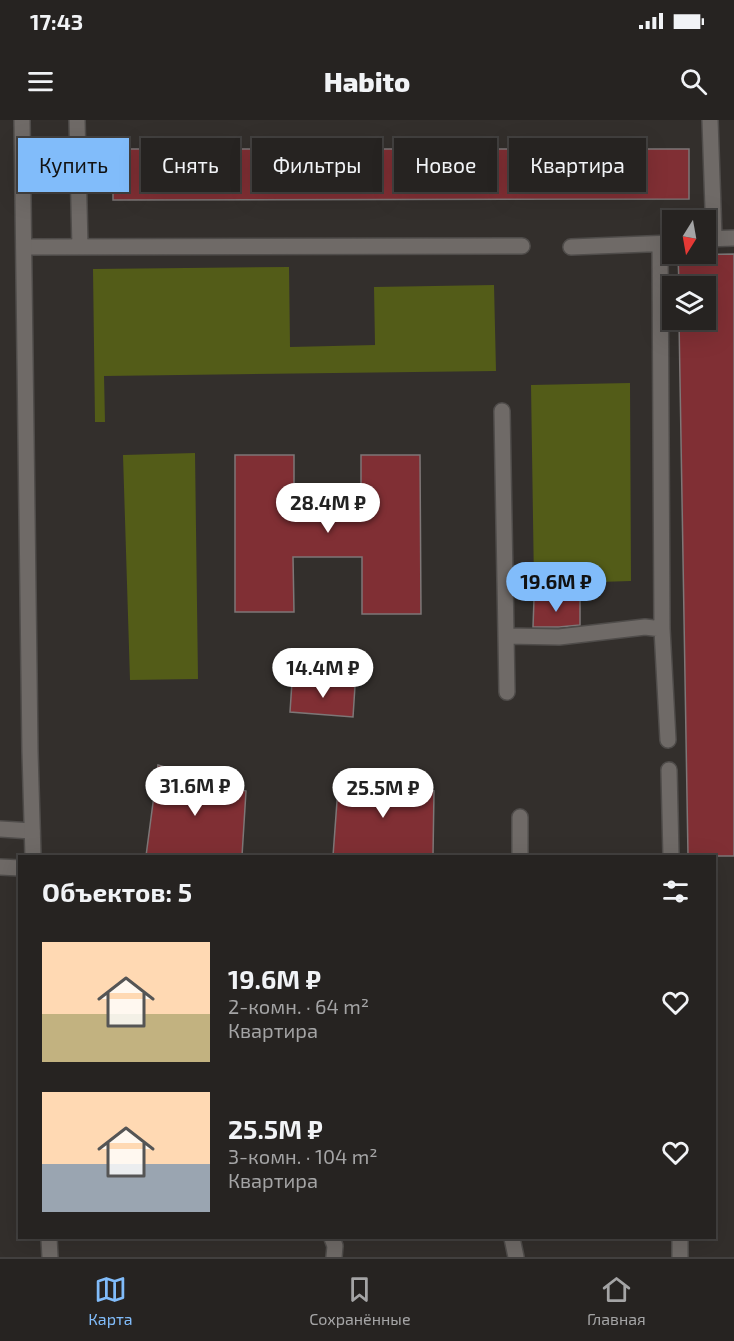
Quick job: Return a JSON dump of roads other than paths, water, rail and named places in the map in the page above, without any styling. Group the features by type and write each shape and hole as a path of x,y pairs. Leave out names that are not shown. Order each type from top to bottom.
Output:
{"street":[{"path":"22,120 33,855"},
{"path":"77,120 80,247"},
{"path":"710,120 710,210"},
{"path":"716,239 734,238"},
{"path":"571,247 662,244"},
{"path":"24,247 522,246"},
{"path":"666,264 662,629 668,740"},
{"path":"502,411 507,692"},
{"path":"506,636 560,637 645,627 662,629"},
{"path":"669,770 671,855"},
{"path":"520,817 520,855"},
{"path":"0,830 33,831"},
{"path":"0,867 18,868"},
{"path":"49,1239 50,1257"},
{"path":"332,1239 334,1257"},
{"path":"512,1239 516,1257"},
{"path":"680,1239 680,1257"}]}
